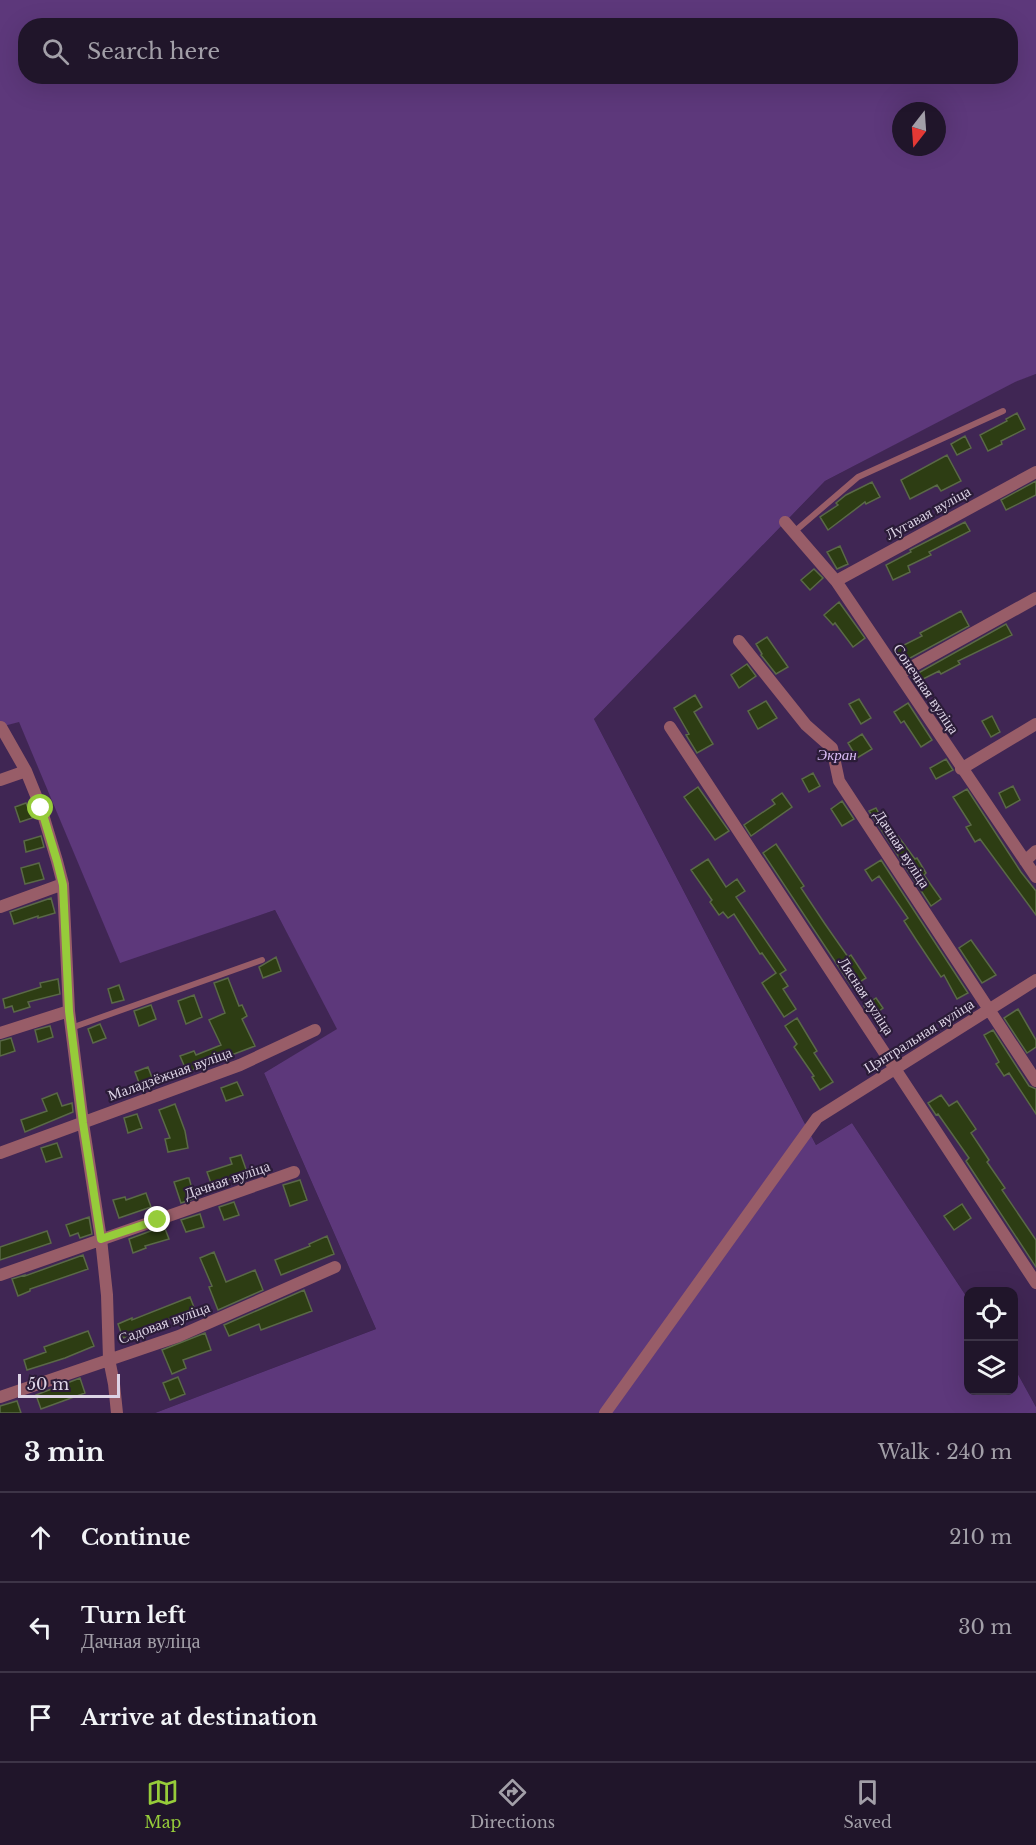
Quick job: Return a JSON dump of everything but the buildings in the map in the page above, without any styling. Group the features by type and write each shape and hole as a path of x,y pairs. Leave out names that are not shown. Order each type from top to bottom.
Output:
{"street":[{"name":"Лугавая вуліца","path":"836,581 1036,472"},
{"name":"Сонечная вуліца","path":"785,522 836,581 1036,877"},
{"path":"899,674 1036,598"},
{"name":"Дачная вуліца","path":"739,641 806,725 832,748 839,781 1036,1081"},
{"path":"961,769 1036,724"},
{"path":"1,727 26,771 41,808 63,885 69,1011 101,1239 107,1295 109,1359 117,1413"},
{"name":"Лясная вуліца","path":"670,727 1036,1283"},
{"path":"0,780 26,771"},
{"path":"1025,861 1036,851"},
{"path":"0,907 63,885"},
{"name":"Цэнтральная вуліца","path":"605,1413 817,1118 1036,980"},
{"path":"0,1033 69,1011"},
{"name":"Маладзёжная вуліца","path":"0,1153 240,1065 315,1030"},
{"name":"Дачная вуліца","path":"0,1275 294,1173"},
{"name":"Садовая вуліца","path":"0,1397 179,1336 335,1267"}],"lane":[{"path":"794,532 858,477 1003,411"},
{"path":"71,1028 262,960"}],"green space":[{"name":"Экран","path":"1036,374 1036,1407 1018,1374 1018,1287 964,1287 964,1293 852,1123 816,1145 594,719 825,481 1015,381"},
{"path":"19,721 120,962 275,910 338,1029 264,1073 376,1329 155,1413 0,1413 0,727"}],"shaded area":[{"path":"0,0 1036,0 1036,374 1015,382 825,481 594,719 816,1145 852,1123 964,1293 964,1395 1018,1395 1018,1374 1036,1407 1036,1413 155,1413 376,1329 264,1073 337,1029 275,910 120,963 19,722 0,727"}],"route":[{"path":"41,808 63,885 69,1011 101,1239 158,1220"}]}
